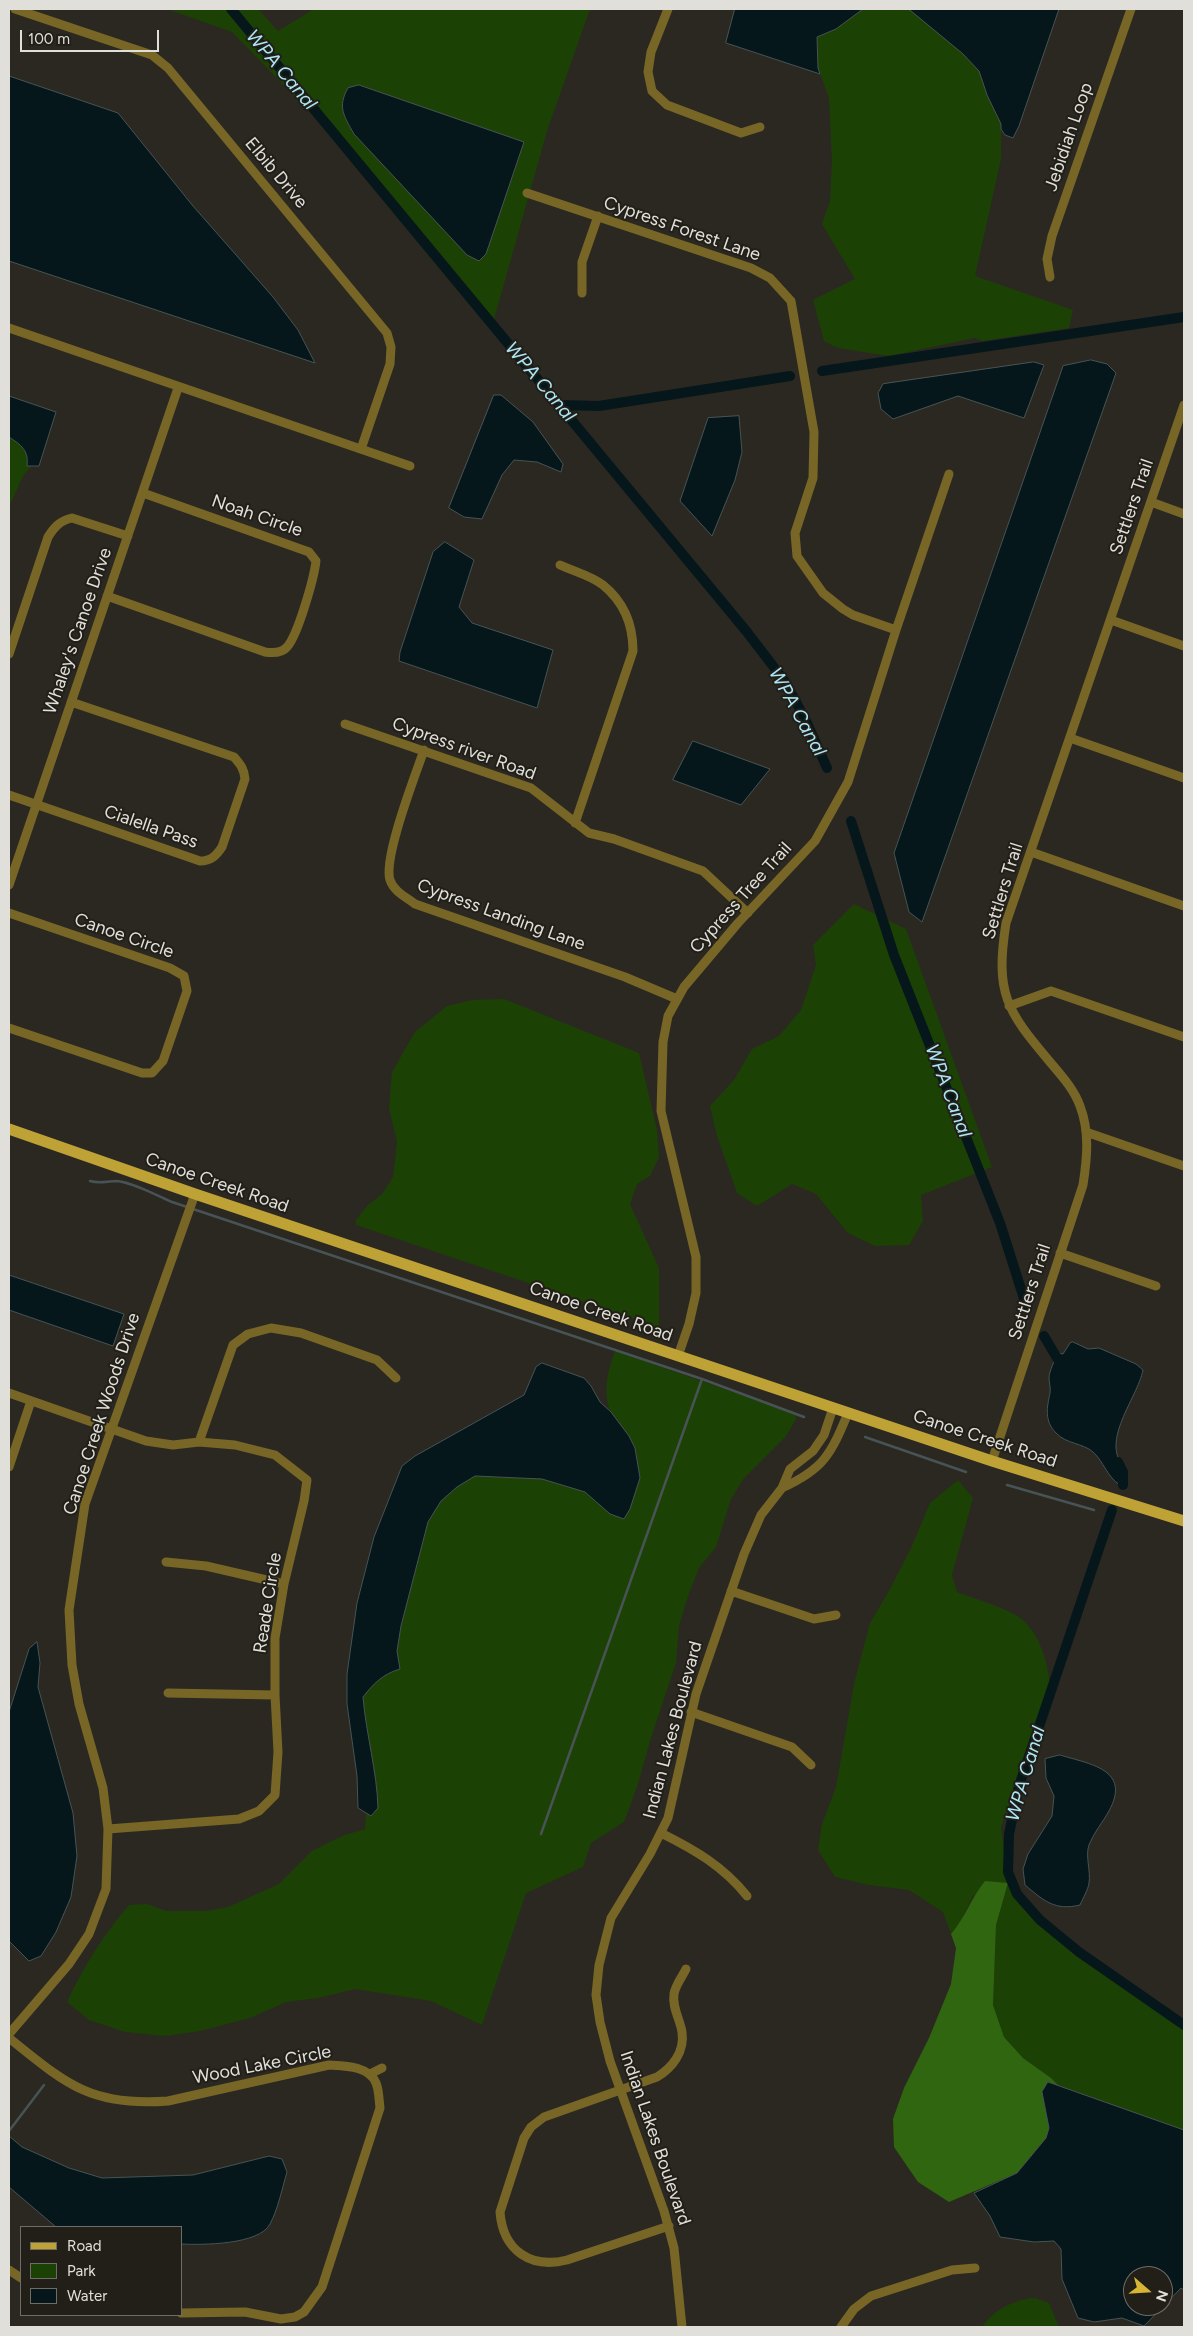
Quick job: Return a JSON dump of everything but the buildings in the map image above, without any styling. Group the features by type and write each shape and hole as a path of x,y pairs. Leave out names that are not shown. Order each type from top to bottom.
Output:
{"main road":[{"name":"Canoe Creek Road","path":"9,1129 195,1194 833,1408 992,1461 1146,1508 1184,1522"}],"street":[{"name":"Elbib Drive","path":"15,9 152,54 168,68 387,332 392,347 390,364 361,449"},
{"path":"668,9 651,52 648,72 652,91 666,106 741,133 760,127"},
{"name":"Jebidiah Loop","path":"1050,277 1047,259 1052,236 1131,9"},
{"name":"Cypress Forest Lane","path":"527,193 751,268 770,278 791,301 814,432 813,478 795,533 797,556 823,593 844,609 853,615 896,630"},
{"path":"582,293 582,262 598,216"},
{"path":"9,328 178,388 410,466"},
{"name":"Whaley's Canoe Drive","path":"9,885 178,388"},
{"name":"Settlers Trail","path":"992,1461 1083,1185 1088,1155 1086,1132 1080,1106 1068,1083 1023,1030 1009,1006 1002,984 1001,955 1006,923 1184,405"},
{"name":"Cypress Tree Trail","path":"678,1356 689,1324 696,1293 696,1257 661,1111 664,1042 668,1016 684,987 748,913 815,841 848,782 896,630 950,474"},
{"name":"Noah Circle","path":"107,596 265,652 276,653 286,649 293,638 315,573 316,561 309,552 142,492"},
{"path":"1151,502 1184,514"},
{"path":"9,654 48,538 55,526 72,518 128,536"},
{"path":"560,566 602,584 627,614 633,635 633,651 575,823"},
{"path":"1111,620 1184,646"},
{"name":"Cialella Pass","path":"9,795 200,861 208,861 222,847 244,779 244,770 234,757 71,702"},
{"name":"Cypress river Road","path":"345,724 530,788 589,833 614,839 703,871 748,913"},
{"path":"1070,738 1184,778"},
{"name":"Cypress Landing Lane","path":"424,750 394,842 388,868 390,881 398,893 415,904 625,977 677,999"},
{"path":"1031,852 1184,906"},
{"name":"Canoe Circle","path":"9,913 170,968 184,976 187,991 163,1062 152,1073 142,1073 9,1028"},
{"path":"1009,1006 1051,991 1184,1037"},
{"path":"1086,1132 1184,1166"},
{"name":"Canoe Creek Woods Drive","path":"9,2034 68,1964 89,1934 106,1888 108,1829 103,1788 79,1704 72,1665 69,1610 85,1504 195,1194"},
{"path":"1060,1253 1156,1286"},
{"path":"199,1442 233,1345 248,1334 271,1328 301,1333 377,1360 396,1378"},
{"name":"Reade Circle","path":"9,1394 146,1441 173,1445 199,1442 235,1445 275,1455 306,1480 304,1501 284,1584 275,1638 278,1776 275,1795 259,1811 239,1819 108,1829"},
{"path":"9,1467 31,1401"},
{"name":"Indian Lakes Boulevard","path":"682,2327 674,2248 610,2061 600,2022 596,1995 599,1964 611,1918 650,1854 668,1818 691,1712 744,1554 761,1515 782,1488 790,1469 813,1451 824,1435 833,1408"},
{"name":"Indian Lakes Boulevard","path":"782,1488 800,1480 827,1458 848,1413"},
{"path":"166,1562 206,1566 284,1584"},
{"path":"731,1591 814,1619 836,1615"},
{"path":"168,1693 275,1695"},
{"path":"691,1712 792,1747 811,1765"},
{"path":"660,1833 698,1852 734,1880 747,1896"},
{"path":"668,2226 552,2263 541,2263 527,2258 510,2245 501,2223 500,2212 524,2138 531,2126 544,2117 656,2078 669,2069 682,2044 682,2032 674,2005 674,1992 686,1970"},
{"name":"Wood Lake Circle","path":"9,2038 63,2081 100,2097 122,2102 168,2101 330,2065 351,2066 370,2074"},
{"path":"182,2313 245,2312 281,2319 295,2317 304,2312 322,2288 380,2108 376,2084 370,2074 382,2068"},
{"path":"842,2327 854,2309 871,2296 952,2270 975,2268"},
{"path":"9,2270 20,2277"}],"green space":[{"path":"167,9 258,9 278,31 314,9 590,9 547,131 491,330 339,142 232,32"},
{"path":"863,9 909,9 932,26 979,71 987,95 1001,124 1001,159 975,276 1073,310 1069,328 983,341 975,338 889,356 838,348 824,341 813,300 855,279 822,224 830,201 832,161 829,98 818,68 817,37 836,29"},
{"path":"9,437 23,448 27,456 27,466 31,466 23,476 9,507"},
{"path":"854,904 906,929 992,1167 921,1195 923,1221 909,1245 875,1246 848,1233 816,1194 792,1184 757,1206 737,1193 717,1136 710,1106 734,1080 752,1049 779,1036 801,1010 816,965 813,945"},
{"path":"504,999 639,1053 657,1130 659,1157 650,1176 637,1184 630,1204 659,1268 659,1327 356,1225 356,1220 368,1205 382,1194 393,1177 397,1142 389,1108 392,1072 415,1032 447,1006 472,1000"},
{"path":"615,1351 796,1414 796,1419 786,1436 744,1478 731,1499 716,1547 699,1568 679,1626 676,1663 624,1822 591,1843 583,1867 526,1893 482,2025 431,2001 355,1989 318,1998 286,2002 250,2018 200,2031 166,2036 125,2032 89,2020 67,2002 95,1951 129,1905 147,1904 166,1911 206,1911 228,1907 279,1884 312,1851 342,1836 365,1829 366,1813 371,1816 378,1808 376,1780 363,1696 379,1680 400,1669 397,1651 401,1626 428,1522 441,1501 457,1487 475,1476 542,1479 585,1492 597,1501 640,1478 635,1447 614,1418 606,1393 608,1376"},
{"path":"958,1480 973,1498 952,1575 957,1592 1012,1613 1029,1626 1044,1655 1050,1686 1001,1827 1008,1883 973,1896 959,1925 951,1934 943,1912 909,1890 869,1885 835,1877 818,1850 822,1824 836,1787 854,1684 870,1623 911,1548 930,1503"},
{"path":"985,1881 1008,1883 996,1925 993,2005 1004,2037 1023,2058 1059,2086 1048,2082 1042,2091 1049,2128 1046,2138 1017,2173 949,2202 918,2182 894,2147 893,2119 904,2088 929,2038 951,1984 956,1948 951,1934"},
{"path":"1008,1883 1051,1935 1184,2027 1184,2130 1059,2086 1023,2058 1004,2037 993,2005 996,1925"},
{"path":"1035,2298 1049,2303 1059,2327 982,2327 992,2315 1005,2306"}],"water":[{"path":"735,9 863,9 836,29 817,37 818,68 820,74 726,43"},
{"path":"909,9 1059,9 1019,126 1013,138 1005,135 1001,129 1001,124 987,95 979,71 963,54"},
{"path":"9,76 118,113 193,206 273,297 298,330 315,363 9,261"},
{"path":"359,85 524,142 486,254 479,261 467,255 354,134 345,117 342,106 348,88"},
{"path":"1091,360 1107,364 1116,373 922,922 909,912 894,853 1063,366"},
{"path":"1034,362 1044,365 1024,418 958,396 893,419 881,409 878,393 883,384"},
{"path":"494,395 501,395 533,422 563,464 561,472 537,462 514,460 502,475 482,519 464,517 449,508"},
{"path":"9,396 56,412 39,466 27,466 27,456 23,448 9,437"},
{"path":"739,416 742,452 735,480 712,536 680,501 708,418"},
{"path":"445,542 474,560 459,607 472,623 553,650 537,708 399,661 400,652 433,552"},
{"path":"693,741 770,769 741,805 673,780"},
{"path":"9,1275 124,1314 113,1346 9,1310"},
{"path":"1073,1342 1088,1349 1099,1348 1136,1364 1143,1370 1118,1433 1116,1446 1118,1458 1125,1468 1120,1485 1112,1478 1093,1452 1060,1437 1052,1428 1048,1419 1050,1372 1058,1353 1063,1354 1070,1343"},
{"path":"542,1363 584,1378 600,1402 611,1412 629,1436 635,1448 640,1478 630,1509 624,1519 610,1514 585,1492 542,1479 475,1476 457,1487 441,1501 428,1522 401,1626 397,1651 400,1669 379,1680 363,1697 374,1766 378,1808 371,1816 358,1808 357,1776 347,1704 347,1674 357,1603 374,1537 402,1466 415,1456 524,1395 536,1367"},
{"path":"37,1642 40,1663 38,1687 73,1813 77,1856 71,1897 56,1932 41,1956 29,1961 9,1941 9,1712 29,1649"},
{"path":"1060,1755 1104,1771 1111,1777 1115,1786 1115,1797 1109,1811 1089,1845 1088,1888 1080,1905 1071,1907 1057,1906 1038,1896 1025,1885 1023,1869 1028,1854 1052,1816 1054,1796 1046,1778 1045,1759"},
{"path":"1048,2082 1184,2130 1184,2290 1181,2288 1173,2296 1173,2266 1123,2266 1123,2316 1154,2316 1144,2326 1122,2318 1094,2322 1078,2318 1062,2279 1061,2249 1054,2241 1034,2242 1000,2237 990,2216 974,2193 1017,2173 1046,2138 1049,2128 1042,2092"},
{"path":"9,2136 22,2147 69,2168 102,2178 193,2175 269,2156 282,2159 287,2172 275,2212 270,2224 264,2231 243,2240 215,2244 182,2244 182,2226 55,2226 9,2187"}],"waterway":[{"name":"WPA Canal","path":"231,9 747,632 786,683 806,721 827,768"},
{"path":"822,371 1184,317"},
{"path":"559,405 599,406 790,376"},
{"name":"WPA Canal","path":"851,821 894,955 1000,1223 1026,1305"},
{"path":"90,1181 117,1181 131,1184 172,1202 702,1379"},
{"name":"WPA Canal","path":"1044,1336 1063,1368"},
{"path":"541,1834 702,1379 804,1417"},
{"path":"865,1437 966,1472"},
{"name":"WPA Canal","path":"1118,1462 1123,1472 1123,1485"},
{"path":"1007,1485 1094,1510"},
{"name":"WPA Canal","path":"1112,1510 1019,1786 1009,1834 1008,1872 1017,1894 1040,1920 1079,1952 1184,2025"},
{"path":"9,2131 44,2085"}]}
